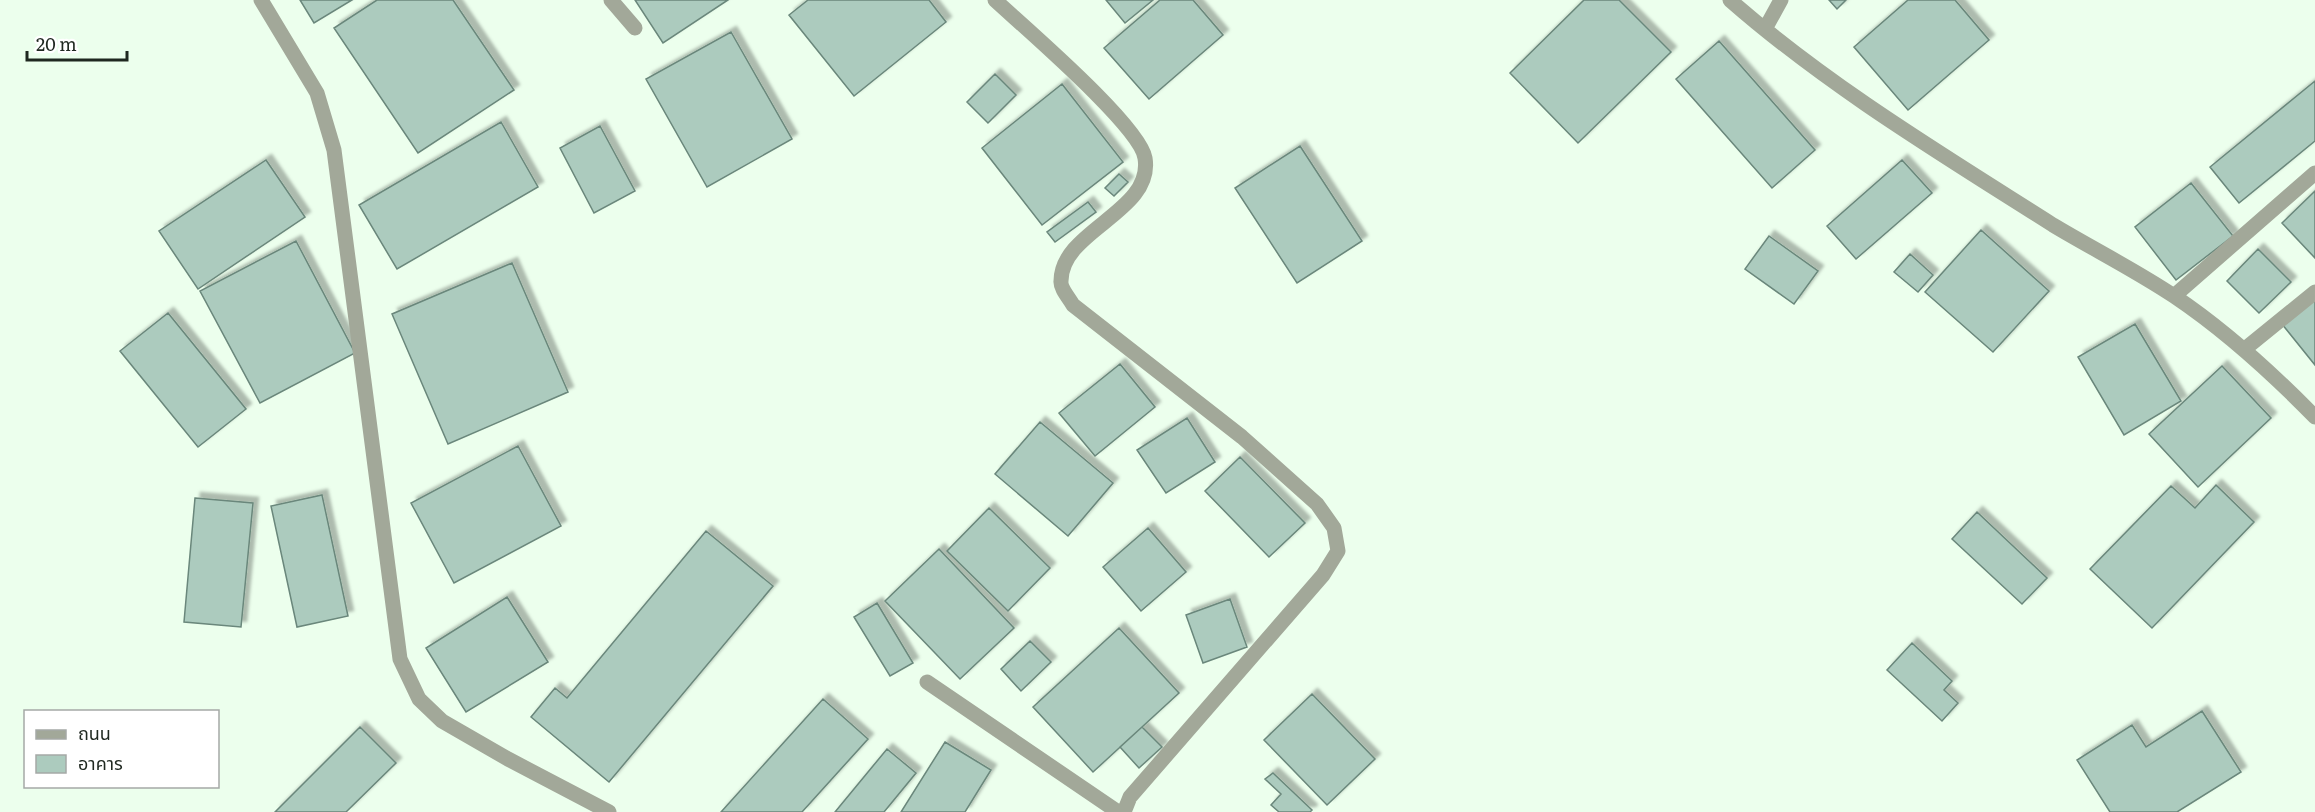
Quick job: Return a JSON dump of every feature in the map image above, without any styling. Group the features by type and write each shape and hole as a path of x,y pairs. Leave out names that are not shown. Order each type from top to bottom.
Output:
{"street":[{"path":"261,0 317,93 334,150 400,659 419,699 442,721 609,812"},
{"path":"611,0 635,28"},
{"path":"994,0 1110,108 1135,135 1146,158 1142,182 1129,201 1083,241 1064,262 1060,283 1073,305 1242,437 1317,504 1334,528 1338,551 1323,575 1130,797 1124,812"},
{"path":"1730,0 1765,29 1873,108 2055,226 2174,296 2246,348 2315,417"},
{"path":"1765,29 1781,0"},
{"path":"2174,296 2315,173"},
{"path":"2246,348 2315,292"},
{"path":"927,682 1118,812"}],"building":[{"path":"300,0 352,0 314,23"},
{"path":"377,0 453,0 514,90 418,153 334,28"},
{"path":"635,0 728,0 663,43"},
{"path":"808,0 929,0 946,22 854,96 789,15"},
{"path":"1106,0 1153,0 1125,23"},
{"path":"1160,0 1193,0 1223,35 1149,99 1104,48"},
{"path":"1584,0 1619,0 1671,52 1578,143 1510,73"},
{"path":"1829,0 1846,0 1837,9"},
{"path":"1908,0 1955,0 1989,40 1908,110 1854,47"},
{"path":"731,32 792,139 707,187 646,79"},
{"path":"1719,41 1815,150 1772,188 1676,79"},
{"path":"995,74 1016,95 988,123 967,102"},
{"path":"2315,81 2315,141 2239,203 2210,167"},
{"path":"1062,84 1123,162 1042,225 982,148"},
{"path":"501,122 538,187 397,269 359,205"},
{"path":"600,126 635,191 594,213 560,148"},
{"path":"1300,146 1362,241 1297,283 1235,188"},
{"path":"266,160 305,217 198,289 159,231"},
{"path":"1902,160 1932,193 1856,259 1827,226"},
{"path":"1119,174 1128,182 1114,196 1105,188"},
{"path":"2191,183 2233,236 2176,280 2135,227"},
{"path":"2315,191 2315,258 2282,223"},
{"path":"1088,202 1096,212 1055,242 1047,232"},
{"path":"1981,230 2049,291 1993,352 1925,292"},
{"path":"1769,236 1818,271 1794,304 1745,269"},
{"path":"296,241 355,353 260,403 200,291"},
{"path":"2258,249 2291,282 2259,313 2227,281"},
{"path":"1910,254 1933,275 1918,292 1894,272"},
{"path":"512,263 568,392 448,444 392,314"},
{"path":"2315,298 2315,365 2282,324"},
{"path":"168,313 246,409 198,447 120,351"},
{"path":"2135,324 2181,401 2124,435 2078,357"},
{"path":"1120,364 1155,407 1095,456 1059,413"},
{"path":"2222,366 2271,418 2198,487 2149,434"},
{"path":"1187,418 1215,462 1166,493 1137,450"},
{"path":"1040,422 1113,483 1068,536 995,474"},
{"path":"518,446 561,526 454,583 411,503"},
{"path":"1240,457 1305,523 1269,557 1205,491"},
{"path":"2216,485 2254,522 2152,628 2090,569 2171,486 2195,508"},
{"path":"322,495 348,616 297,627 271,506"},
{"path":"195,498 253,503 241,627 184,622"},
{"path":"989,508 1050,568 1008,611 947,551"},
{"path":"1977,512 2047,578 2022,604 1952,539"},
{"path":"1148,528 1186,572 1141,611 1103,567"},
{"path":"706,531 773,586 609,782 531,717 555,688 567,698"},
{"path":"939,549 1014,628 960,679 885,601"},
{"path":"507,597 548,662 466,712 426,648"},
{"path":"1230,599 1247,647 1203,663 1186,615"},
{"path":"877,603 913,663 890,676 854,617"},
{"path":"1119,628 1179,693 1093,772 1033,707"},
{"path":"1030,641 1051,662 1021,691 1001,669"},
{"path":"1912,643 1952,681 1944,690 1958,703 1942,721 1887,670"},
{"path":"1312,694 1375,759 1327,805 1264,740"},
{"path":"823,699 868,739 802,812 721,812"},
{"path":"2202,711 2241,772 2177,812 2110,812 2077,760 2132,725 2146,747"},
{"path":"360,727 396,763 346,812 275,812"},
{"path":"1142,727 1162,747 1139,768 1120,747"},
{"path":"945,742 991,770 965,812 901,812"},
{"path":"887,749 916,773 884,812 835,812"},
{"path":"1273,773 1312,810 1310,812 1279,812 1271,805 1281,794 1265,779"}]}
